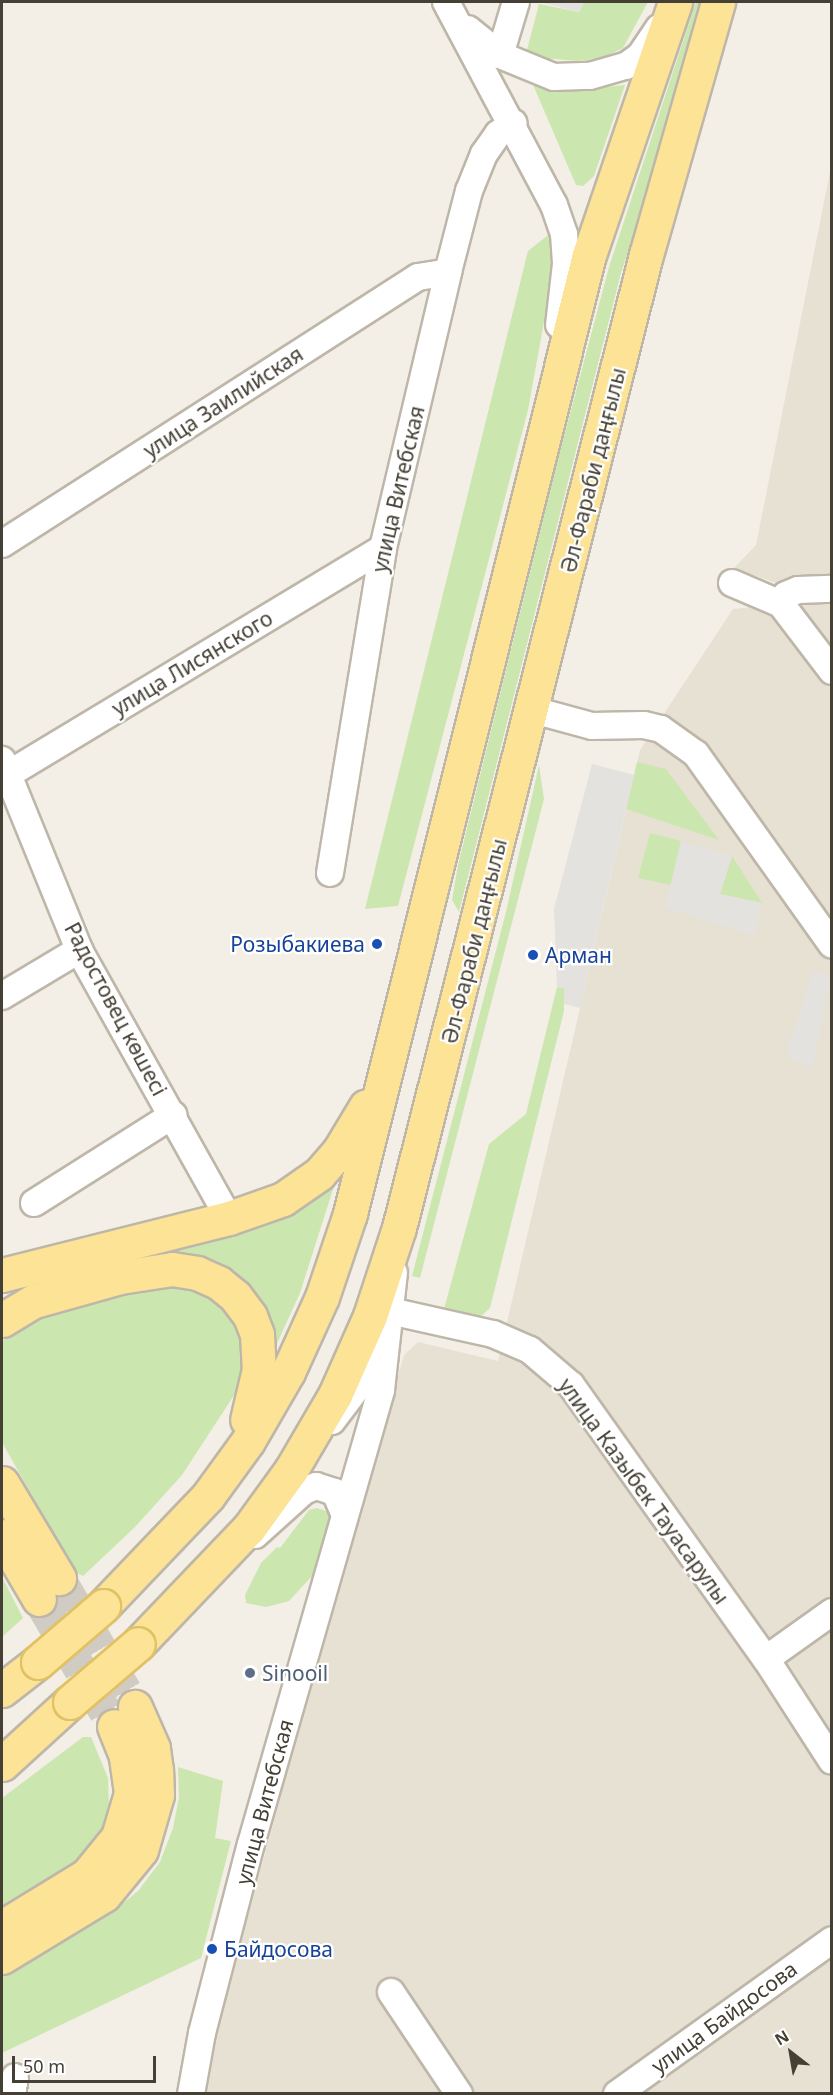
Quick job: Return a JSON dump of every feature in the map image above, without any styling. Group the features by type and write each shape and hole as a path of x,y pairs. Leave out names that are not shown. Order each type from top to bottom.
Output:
{"main road":[{"name":"Әл-Фараби даңғылы","path":"2,1755 70,1702 138,1644 197,1586 249,1528 291,1470 339,1385 370,1316 399,1228 533,710 646,255 718,2"},
{"path":"2,1690 103,1606 208,1496 248,1441 288,1372 322,1297 350,1214 589,255 674,3"},
{"path":"2,1275 229,1218 283,1199 319,1174 339,1151 383,1076"},
{"path":"2,1320 16,1309 58,1292 145,1272 172,1269 196,1273 219,1283 250,1316 257,1334 259,1369 247,1421 208,1496"},
{"path":"2,1475 49,1588 2,1536"},
{"path":"2,1764 70,1702"},
{"path":"2,1928 87,1875 118,1837 131,1793 126,1755 125,1716 153,1749 157,1787 152,1822 141,1850 104,1895 2,1957"}],"street":[{"path":"500,54 516,2"},
{"path":"452,11 500,54 554,77 608,73 640,56 674,3"},
{"path":"452,11 514,123 564,234 566,264 547,424"},
{"name":"улица Витебская","path":"330,873 383,548 448,272 468,191 484,154 498,134 514,123"},
{"name":"улица Заилийская","path":"2,544 418,277 448,272"},
{"name":"улица Лисянского","path":"4,771 383,548"},
{"path":"732,583 781,604 831,670"},
{"path":"781,604 786,595 798,590 831,589"},
{"path":"533,710 592,726 644,725 661,729 696,754 831,945"},
{"name":"Радостовец көшесі","path":"4,771 80,950 229,1218"},
{"path":"2,996 80,950"},
{"path":"34,1203 173,1115"},
{"name":"улица Витебская","path":"191,2094 202,2033 249,1855 344,1513 381,1390 385,1350 399,1313 399,1228"},
{"name":"улица Казыбек Тауасарулы","path":"399,1313 493,1334 531,1350 571,1385 766,1659 831,1761"},
{"path":"291,1470 385,1350"},
{"path":"197,1586 304,1491 316,1486 335,1492 344,1513"},
{"path":"766,1659 831,1612"},
{"name":"улица Байдосова","path":"617,2094 831,1940"},
{"path":"391,1992 459,2094"}],"shaded area":[{"path":"539,2 584,2 579,12"},
{"path":"831,167 831,647 787,587 734,568 756,545"},
{"path":"781,604 832,671 831,2093 205,2094 216,2036 329,1616 404,1355 418,1342 498,1361 640,750 733,609"},
{"path":"592,764 634,775 580,1008 564,1004 564,989 557,987 554,909"},
{"path":"681,841 732,856 720,894 762,903 754,935 665,908"},
{"path":"813,971 831,976 812,1069 790,1059 787,1053"}],"green space":[{"path":"584,2 648,2 623,48 603,58 578,61 543,58 527,50 539,4 579,12"},
{"path":"696,2 710,2 621,273 459,912 452,900 458,865 558,459 609,267"},
{"path":"538,82 571,90 625,85 594,176 583,186 576,185 534,87 533,83"},
{"path":"552,232 551,283 528,410 398,906 365,909 528,251"},
{"path":"637,762 666,769 719,840 626,809"},
{"path":"539,765 544,799 420,1278 412,1276 506,912"},
{"path":"650,833 681,841 671,885 638,878"},
{"path":"732,856 762,903 720,894"},
{"path":"557,987 564,988 564,1011 490,1308 480,1317 444,1309 489,1144 526,1114"},
{"path":"342,1161 300,1293 275,1348 272,1348 263,1316 126,1261"},
{"path":"172,1284 212,1295 226,1307 243,1337 242,1383 182,1475 135,1527 83,1576 74,1571 2,1442 2,1341 42,1314 124,1290"},
{"path":"317,1508 332,1513 312,1576 289,1601 266,1607 246,1603 245,1595 261,1563 277,1547 280,1548 309,1510"},
{"path":"2,1577 23,1618 2,1637"},
{"path":"83,1737 91,1737 108,1778 109,1807 104,1828 77,1864 2,1910 2,1798"},
{"path":"178,1767 223,1781 215,1838 231,1841 201,1958 2,2053 2,1977 111,1913 138,1891 160,1862 173,1828 179,1797"}],"tunnel":[{"path":"59,1578 135,1707"},
{"path":"39,1599 114,1726"}],"place":[{"name":"Розыбакиева","path":"377,944"},
{"name":"Арман","path":"533,955"},
{"name":"Sinooil","path":"250,1673"},
{"name":"Байдосова","path":"212,1949"}]}
